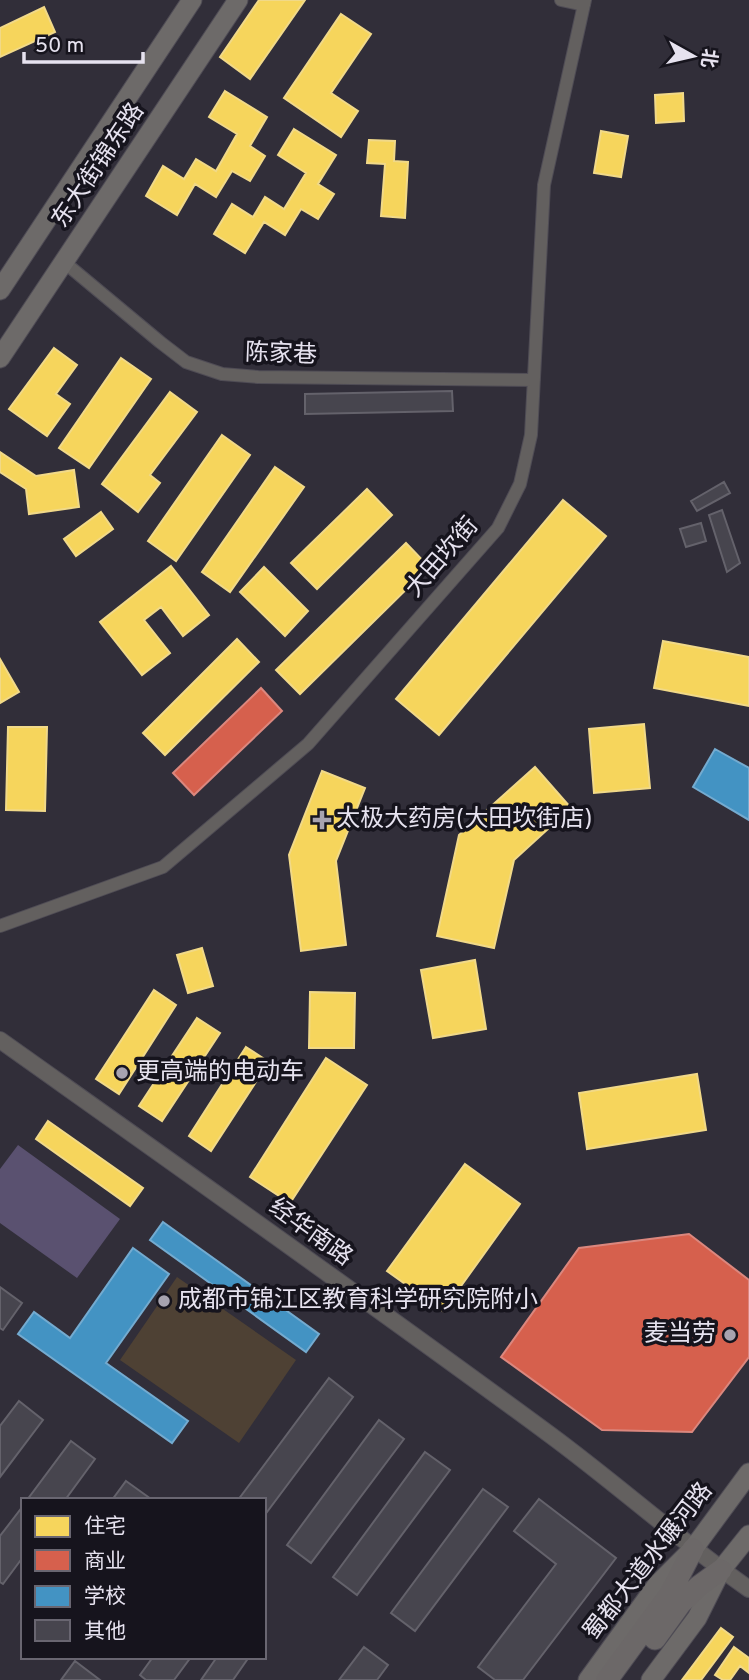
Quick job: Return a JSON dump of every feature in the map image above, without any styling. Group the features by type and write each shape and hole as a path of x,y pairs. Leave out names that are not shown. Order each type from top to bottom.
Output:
{"highway":[{"path":"607,1680 670,1594 693,1549"},
{"path":"624,1680 681,1603 721,1570"}],"main road":[{"name":"东大街锦东路","path":"0,290 192,0"},
{"name":"东大街锦东路","path":"0,358 238,0"},
{"name":"蜀都大道水碾河路","path":"588,1680 657,1584 693,1549 749,1474"},
{"path":"651,1680 697,1618 721,1570 749,1535"}],"street":[{"path":"562,0 585,2"},
{"name":"大田坎街","path":"0,926 163,867 308,744 498,528 520,484 531,435 544,185 585,2"},
{"name":"陈家巷","path":"64,262 186,362 222,374 258,377 534,380"},
{"name":"经华南路","path":"0,1040 578,1455 693,1549 749,1589"}],"shaded area":[{"path":"18,1145 120,1219 77,1278 0,1223 0,1169"},
{"path":"177,1277 296,1360 239,1443 120,1360"}],"building: 住宅":[{"path":"259,0 305,0 250,79 220,57"},
{"path":"44,7 55,32 0,57 0,28"},
{"path":"341,14 371,34 331,93 358,111 341,137 284,98"},
{"path":"225,91 267,117 250,146 265,156 250,181 232,171 216,197 195,184 177,215 146,196 163,166 184,179 196,159 216,171 237,134 209,117"},
{"path":"683,93 684,121 656,123 655,95"},
{"path":"294,129 336,155 318,184 334,194 318,219 301,209 285,235 264,222 245,253 214,234 232,204 253,217 265,197 284,209 306,173 278,155"},
{"path":"601,131 628,136 621,177 594,173"},
{"path":"369,140 395,141 394,161 408,162 405,218 381,216 385,164 367,163"},
{"path":"54,348 77,365 56,394 70,404 47,436 9,409"},
{"path":"121,358 151,379 89,468 59,448"},
{"path":"170,392 197,412 150,475 160,483 138,512 102,484"},
{"path":"222,435 250,455 176,561 148,541"},
{"path":"0,452 36,476 74,470 79,507 29,514 26,489 0,472"},
{"path":"275,467 304,487 230,592 202,572"},
{"path":"367,489 392,515 317,589 291,563"},
{"path":"563,500 606,536 439,735 396,699"},
{"path":"101,512 113,529 76,556 64,539"},
{"path":"406,543 429,567 300,694 276,670"},
{"path":"171,566 209,615 183,636 161,607 144,620 170,653 142,675 100,622"},
{"path":"264,567 308,611 285,636 240,592"},
{"path":"237,639 259,662 165,755 143,733"},
{"path":"663,641 749,657 749,706 654,688"},
{"path":"0,659 19,692 0,703"},
{"path":"644,724 650,788 594,793 589,729"},
{"path":"8,727 47,727 45,811 6,810"},
{"path":"535,767 571,808 514,860 494,948 437,936 459,835"},
{"path":"322,771 365,788 336,861 346,945 301,951 289,855"},
{"path":"202,948 213,986 188,993 177,955"},
{"path":"475,960 486,1029 433,1038 421,970"},
{"path":"154,990 176,1005 119,1094 96,1079"},
{"path":"310,992 355,993 354,1048 309,1048"},
{"path":"197,1018 220,1033 162,1121 139,1106"},
{"path":"246,1047 269,1062 211,1151 189,1136"},
{"path":"326,1058 367,1085 290,1203 250,1177"},
{"path":"697,1074 706,1130 587,1149 579,1093"},
{"path":"48,1121 143,1188 130,1206 36,1139"},
{"path":"465,1164 520,1204 443,1311 387,1271"},
{"path":"721,1628 733,1637 701,1680 682,1680"},
{"path":"734,1647 749,1658 749,1673 740,1666 730,1680 723,1680 715,1675"}],"building: 商业":[{"path":"261,688 282,711 194,795 173,773"},
{"path":"689,1234 749,1280 749,1357 692,1432 602,1430 501,1357 579,1248"}],"building: 学校":[{"path":"715,749 749,768 749,820 693,787"},
{"path":"163,1222 319,1334 306,1352 150,1240"},
{"path":"133,1248 169,1274 106,1363 188,1421 172,1443 18,1334 34,1312 70,1338"}],"building: 其他":[{"path":"452,391 453,411 305,414 305,394"},
{"path":"724,482 730,493 697,511 691,501"},
{"path":"722,510 740,563 727,572 709,515"},
{"path":"701,523 706,541 686,547 680,529"},
{"path":"0,1287 22,1303 3,1330 0,1328"},
{"path":"329,1378 353,1397 266,1513 266,1498 239,1498"},
{"path":"19,1401 43,1420 0,1477 0,1426"},
{"path":"379,1420 404,1439 311,1563 287,1545"},
{"path":"71,1441 95,1459 66,1498 28,1498"},
{"path":"425,1452 450,1470 357,1595 333,1577"},
{"path":"126,1481 150,1498 113,1498"},
{"path":"483,1489 508,1507 415,1631 391,1613"},
{"path":"539,1499 616,1558 523,1680 495,1680 478,1667 556,1564 514,1531"},
{"path":"21,1509 21,1560 3,1584 0,1582 0,1536"},
{"path":"364,1647 388,1665 377,1680 339,1680"},
{"path":"152,1659 190,1659 174,1680 146,1680 140,1675"},
{"path":"216,1659 248,1659 233,1680 201,1680"},
{"path":"75,1661 100,1680 61,1680"}],"place":[{"name":"太极大药房(大田坎街店)","path":"322,820"},
{"name":"更高端的电动车","path":"122,1073"},
{"name":"成都市锦江区教育科学研究院附小","path":"164,1301"},
{"name":"麦当劳","path":"730,1335"}]}
